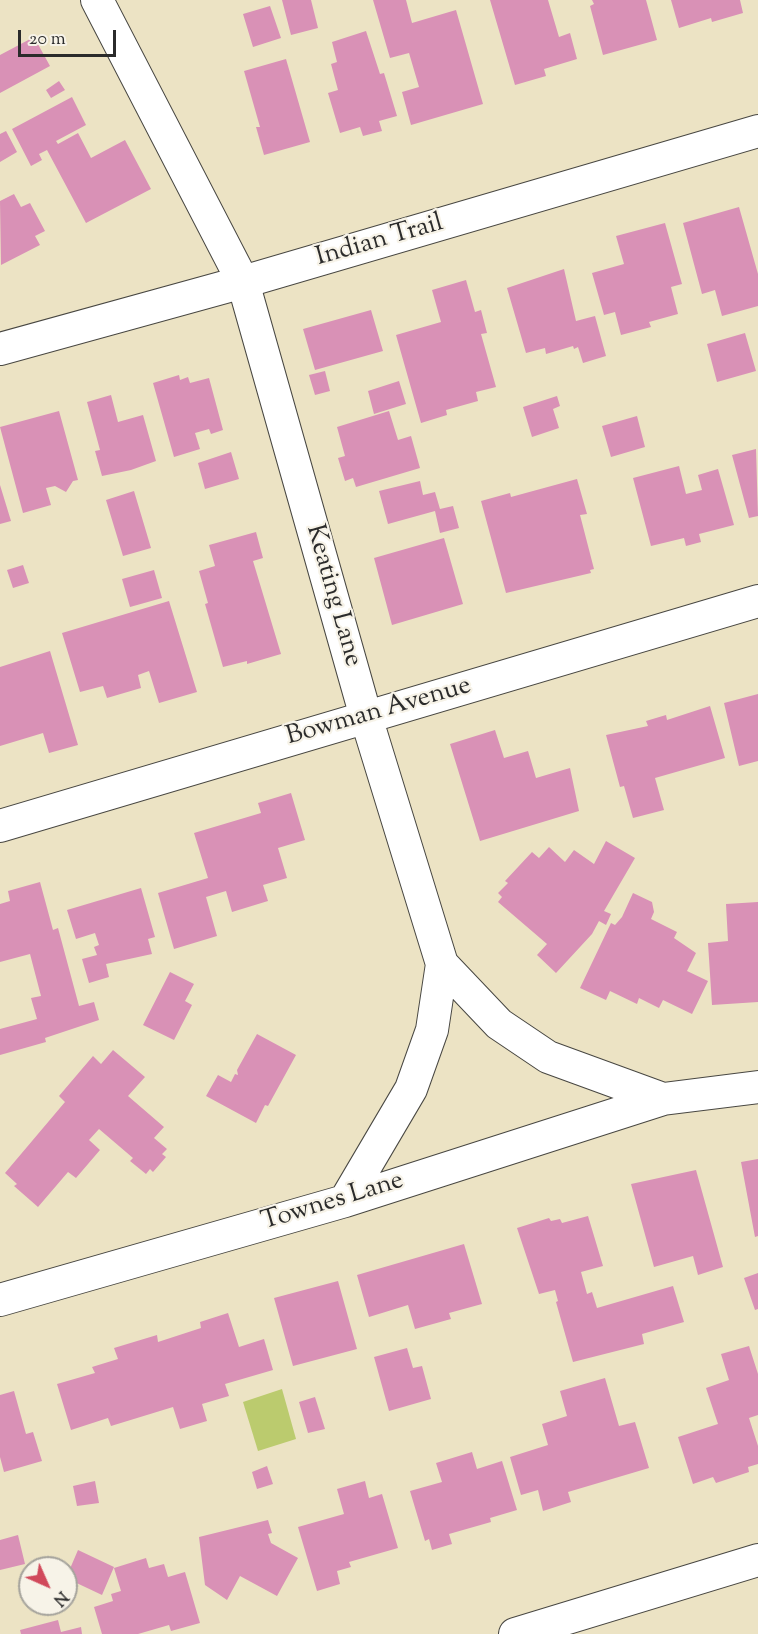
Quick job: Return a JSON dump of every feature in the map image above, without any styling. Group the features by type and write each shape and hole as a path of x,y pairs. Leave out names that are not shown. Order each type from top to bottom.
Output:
{"street":[{"name":"Keating Lane","path":"97,0 243,282 366,717 442,964 432,1030 411,1089 345,1201"},
{"name":"Indian Trail","path":"0,349 243,282 758,131"},
{"name":"Bowman Avenue","path":"0,826 758,601"},
{"path":"442,964 499,1024 548,1058 663,1099"},
{"name":"Townes Lane","path":"0,1300 345,1201 663,1099 758,1087"},
{"path":"515,1634 758,1560"}],"green space":[{"path":"282,1389 296,1439 258,1451 243,1402"}],"building":[{"path":"282,0 311,0 318,28 291,35"},
{"path":"373,0 406,0 412,23 456,10 483,104 411,125 402,92 419,87 409,53 390,58"},
{"path":"490,0 548,0 559,37 570,33 577,59 544,69 546,76 515,85"},
{"path":"592,0 646,0 657,40 603,55 590,6 594,4"},
{"path":"671,0 740,0 743,13 712,22 711,18 679,28"},
{"path":"270,6 281,38 253,47 243,14"},
{"path":"366,31 380,74 384,73 397,116 379,121 382,131 363,136 360,127 340,133 328,93 338,90 331,64 337,62 332,42"},
{"path":"34,37 50,66 0,93 0,55"},
{"path":"286,59 310,142 264,155 256,127 260,127 244,71"},
{"path":"59,81 65,90 51,98 46,90"},
{"path":"72,97 86,125 56,141 58,144 78,133 91,158 125,140 151,189 86,223 47,150 39,154 42,160 31,166 12,129"},
{"path":"6,131 17,152 0,162 0,134"},
{"path":"14,194 21,207 30,203 45,231 35,236 40,245 1,265 0,201"},
{"path":"739,207 758,274 758,306 722,316 715,290 702,294 683,223"},
{"path":"665,223 682,284 671,287 678,314 649,322 651,327 621,335 615,312 604,315 592,273 624,264 616,236"},
{"path":"564,269 576,321 595,316 606,356 583,363 578,347 574,349 573,346 546,354 545,348 526,353 507,288"},
{"path":"466,280 475,312 481,310 487,333 481,334 496,387 476,392 478,401 446,410 447,415 421,423 396,335 441,322 432,290"},
{"path":"371,310 383,351 315,370 303,329"},
{"path":"745,333 756,371 717,382 707,344"},
{"path":"325,371 330,391 315,395 309,375"},
{"path":"179,375 180,380 188,377 190,383 209,378 223,430 211,434 209,429 195,433 200,449 174,457 153,383"},
{"path":"399,381 406,404 374,414 368,391"},
{"path":"111,395 118,422 143,415 156,461 131,470 102,476 95,451 100,450 87,402"},
{"path":"557,396 560,406 553,409 559,428 532,437 523,407"},
{"path":"59,411 78,480 73,481 66,492 55,486 46,488 51,505 23,513 0,427"},
{"path":"389,411 398,440 411,436 420,468 356,487 353,478 345,481 338,458 345,456 337,427"},
{"path":"637,416 645,447 611,457 602,426"},
{"path":"756,449 758,516 749,518 732,455"},
{"path":"231,452 239,479 205,489 198,463"},
{"path":"679,466 686,494 702,490 698,475 718,469 734,525 699,534 701,542 686,546 684,538 651,546 633,478"},
{"path":"577,479 587,514 580,515 594,569 590,570 591,573 506,593 481,501 510,493 511,497"},
{"path":"420,481 423,495 435,492 440,509 453,506 459,528 440,533 435,511 388,524 379,491"},
{"path":"0,485 11,521 0,524"},
{"path":"134,491 151,548 123,556 106,500"},
{"path":"256,532 263,558 253,561 281,654 247,664 247,661 223,667 205,604 208,603 199,571 215,566 209,545"},
{"path":"444,538 463,604 392,625 374,558"},
{"path":"23,565 29,583 13,588 7,570"},
{"path":"154,570 162,598 130,607 122,579"},
{"path":"169,601 197,692 159,703 149,671 138,675 141,688 107,698 103,686 80,692 62,633"},
{"path":"50,651 78,745 49,753 43,733 0,746 0,667"},
{"path":"758,694 758,761 739,766 724,703"},
{"path":"710,706 725,758 655,778 664,810 633,818 624,786 620,787 606,735 648,726 646,721 666,715 667,720"},
{"path":"495,730 504,758 528,751 536,778 570,768 579,811 480,841 450,744"},
{"path":"291,793 305,840 278,848 287,878 263,885 268,901 232,912 226,891 206,897 217,936 174,949 158,893 208,878 194,833 261,813 258,803"},
{"path":"606,841 635,858 604,911 611,914 606,925 599,921 592,934 556,973 537,955 547,944 498,902 502,897 498,893 508,883 505,881 532,852 539,858 549,847 565,862 574,850 594,864"},
{"path":"40,882 53,930 58,928 79,1006 94,1002 99,1020 45,1038 46,1042 0,1055 0,1029 37,1019 31,998 41,996 30,954 0,962 0,904 10,901 8,891"},
{"path":"141,888 155,937 148,939 152,954 106,964 109,977 89,983 82,959 97,955 94,947 99,945 95,933 76,939 67,910"},
{"path":"633,893 652,902 654,912 651,919 677,932 674,938 696,953 687,971 708,981 692,1014 663,1000 659,1008 639,998 637,1004 610,991 606,1000 580,988 611,923 615,925 622,917"},
{"path":"758,902 758,1002 712,1005 708,943 728,941 726,904"},
{"path":"170,972 194,984 185,1001 192,1005 174,1040 143,1025"},
{"path":"257,1034 296,1055 256,1123 206,1096 218,1075 231,1082 235,1074 238,1075 237,1070"},
{"path":"113,1050 145,1077 128,1096 164,1127 154,1138 167,1149 162,1154 166,1157 153,1172 150,1169 146,1174 130,1161 133,1158 99,1129 89,1140 100,1150 76,1178 68,1172 38,1207 14,1186 17,1184 5,1173 65,1102 59,1096 93,1056 101,1064"},
{"path":"758,1159 758,1236 755,1237 741,1162"},
{"path":"696,1170 723,1267 698,1275 693,1256 654,1267 631,1184"},
{"path":"588,1216 603,1266 581,1272 587,1294 592,1292 597,1308 673,1286 684,1322 642,1334 644,1344 573,1362 556,1302 558,1301 555,1290 539,1294 517,1228 549,1218 551,1221 560,1219 562,1223"},
{"path":"464,1244 482,1304 449,1313 451,1319 415,1329 408,1305 369,1317 357,1275"},
{"path":"758,1273 758,1309 755,1310 744,1278"},
{"path":"338,1281 357,1349 293,1366 274,1298"},
{"path":"228,1313 239,1347 264,1339 273,1370 225,1384 229,1396 202,1404 207,1421 180,1429 173,1407 111,1426 108,1418 71,1430 57,1384 95,1373 92,1367 118,1359 114,1348 157,1335 158,1342 201,1328 200,1322"},
{"path":"749,1346 758,1374 758,1415 749,1418 758,1446 758,1464 748,1467 749,1472 716,1483 713,1477 693,1484 678,1437 718,1424 706,1388 729,1380 721,1354"},
{"path":"407,1348 413,1368 422,1366 431,1399 389,1411 374,1357"},
{"path":"605,1378 619,1426 635,1422 649,1468 568,1492 571,1502 543,1511 538,1490 521,1495 510,1457 548,1445 542,1424 567,1416 560,1391"},
{"path":"14,1391 26,1434 33,1432 42,1461 4,1472 0,1457 0,1395"},
{"path":"315,1397 325,1429 308,1433 299,1402"},
{"path":"472,1452 477,1469 502,1461 517,1510 490,1518 491,1522 449,1534 452,1544 432,1550 429,1539 425,1541 410,1491 442,1482 436,1463"},
{"path":"267,1466 273,1484 257,1489 252,1472"},
{"path":"95,1481 99,1503 77,1506 73,1486"},
{"path":"365,1481 369,1498 382,1494 398,1548 349,1562 351,1567 337,1571 340,1584 317,1591 298,1527 344,1514 337,1489"},
{"path":"268,1520 272,1533 268,1534 271,1543 298,1558 277,1596 240,1576 227,1600 205,1585 199,1537"},
{"path":"18,1535 23,1556 18,1556 18,1566 0,1570 0,1540"},
{"path":"78,1550 114,1567 102,1595 78,1584 78,1556 75,1556"},
{"path":"146,1558 149,1568 164,1564 168,1577 185,1572 200,1623 171,1631 169,1625 138,1634 102,1634 94,1607 113,1601 111,1594 121,1591 114,1568"},
{"path":"58,1620 61,1632 81,1627 82,1634 21,1634 20,1630"}]}
